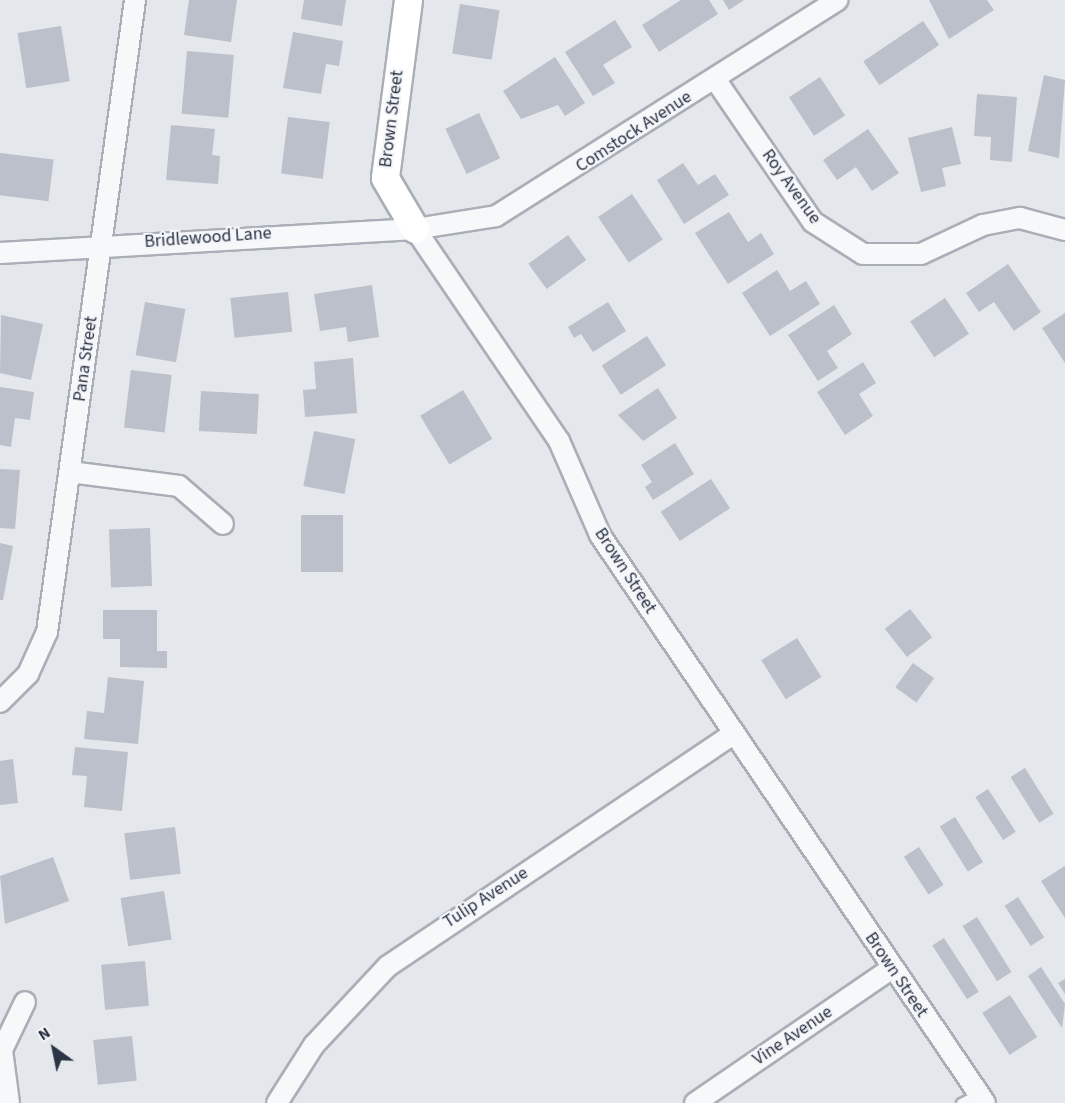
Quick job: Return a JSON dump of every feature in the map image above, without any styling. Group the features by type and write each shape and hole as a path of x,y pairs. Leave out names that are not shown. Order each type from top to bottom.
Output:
{"street":[{"name":"Pana Street","path":"0,702 28,674 47,632 103,245 135,0"},
{"name":"Brown Street","path":"408,0 385,178 416,229 550,426 600,535 891,969 975,1100"},
{"name":"Comstock Avenue","path":"416,229 508,212 838,0"},
{"name":"Roy Avenue","path":"715,79 813,222 863,254 921,254 983,225 1020,218 1065,230"},
{"name":"Bridlewood Lane","path":"0,253 103,245 416,229"},
{"path":"70,472 179,486 224,524"},
{"name":"Tulip Avenue","path":"277,1103 314,1045 388,966 733,734"},
{"name":"Vine Avenue","path":"695,1103 891,969"},
{"path":"9,1103 2,1050 25,1002"}],"building":[{"path":"189,0 237,0 231,42 184,35"},
{"path":"304,0 346,0 342,26 301,19"},
{"path":"681,0 709,0 718,14 659,52 642,25"},
{"path":"723,0 744,0 729,10"},
{"path":"929,0 987,0 994,10 949,39"},
{"path":"460,4 500,10 492,60 452,53"},
{"path":"615,20 632,47 603,65 615,83 593,96 565,52"},
{"path":"923,21 939,45 880,85 863,61"},
{"path":"61,26 70,81 26,88 18,33"},
{"path":"293,32 343,41 339,66 326,64 321,94 283,88"},
{"path":"187,51 234,55 228,118 182,114"},
{"path":"555,57 585,103 565,116 558,105 521,119 503,91"},
{"path":"1044,75 1065,80 1059,158 1028,151"},
{"path":"820,77 845,116 814,136 789,97"},
{"path":"977,94 1017,97 1012,162 990,160 991,137 974,136"},
{"path":"479,113 500,158 467,174 445,129"},
{"path":"288,117 330,122 323,179 281,174"},
{"path":"171,125 215,129 212,155 220,156 218,184 166,180"},
{"path":"952,127 961,164 942,168 946,186 921,192 908,138"},
{"path":"868,129 899,173 872,191 856,167 837,180 823,160"},
{"path":"0,153 54,160 48,201 0,195"},
{"path":"683,163 698,185 715,174 729,195 684,224 657,180"},
{"path":"632,194 663,240 629,263 598,217"},
{"path":"729,212 748,242 761,233 774,254 728,284 695,233"},
{"path":"568,235 586,260 547,289 528,264"},
{"path":"1008,264 1041,312 1014,331 994,302 979,312 966,293"},
{"path":"777,270 790,291 806,281 820,304 770,336 742,293"},
{"path":"372,285 379,337 348,342 346,327 320,331 314,294"},
{"path":"288,292 292,332 234,338 230,298"},
{"path":"945,298 969,334 934,357 910,321"},
{"path":"145,302 185,309 176,362 136,355"},
{"path":"608,302 626,331 593,352 581,334 574,338 568,327"},
{"path":"834,305 852,334 827,351 838,368 818,381 788,335"},
{"path":"1065,313 1065,363 1042,328"},
{"path":"1,315 43,324 31,380 0,373"},
{"path":"647,336 666,365 621,395 602,365"},
{"path":"353,358 357,413 305,417 303,390 316,389 314,362"},
{"path":"863,362 876,383 859,394 873,416 845,435 817,392"},
{"path":"131,370 172,375 165,433 124,428"},
{"path":"0,387 34,392 30,420 15,418 11,447 0,445"},
{"path":"658,388 677,418 643,441 618,415"},
{"path":"463,390 492,439 449,465 420,416"},
{"path":"201,391 259,394 257,434 199,431"},
{"path":"314,431 355,439 345,494 303,486"},
{"path":"675,443 694,474 653,500 645,487 652,482 641,465"},
{"path":"0,469 20,470 15,529 0,528"},
{"path":"711,479 730,508 680,541 661,512"},
{"path":"301,515 343,515 343,572 301,572"},
{"path":"150,528 152,586 111,587 109,529"},
{"path":"0,543 13,546 3,600 0,600"},
{"path":"910,609 932,637 907,657 885,629"},
{"path":"103,610 157,610 157,651 167,651 167,668 120,667 120,639 103,639"},
{"path":"797,638 821,677 786,699 761,660"},
{"path":"913,663 934,678 916,703 895,687"},
{"path":"108,677 144,681 138,744 84,739 87,711 104,713"},
{"path":"75,747 128,752 122,811 84,807 87,776 72,775"},
{"path":"13,759 18,803 0,805 0,761"},
{"path":"1025,768 1054,814 1039,823 1011,777"},
{"path":"988,789 1016,832 1003,840 975,797"},
{"path":"955,817 983,862 968,871 940,827"},
{"path":"175,827 181,874 130,880 124,833"},
{"path":"919,847 944,885 928,895 904,857"},
{"path":"53,857 69,901 5,924 0,876"},
{"path":"1065,866 1065,918 1041,881"},
{"path":"164,891 172,939 128,946 121,898"},
{"path":"1018,897 1044,937 1031,946 1005,906"},
{"path":"977,917 1011,972 997,981 963,926"},
{"path":"944,938 979,992 967,999 932,946"},
{"path":"145,961 149,1006 105,1010 101,965"},
{"path":"1041,967 1065,1004 1062,1028 1028,976"},
{"path":"1065,979 1065,994 1058,983"},
{"path":"1010,995 1037,1037 1010,1055 982,1013"},
{"path":"132,1036 137,1081 98,1085 93,1040"}]}
